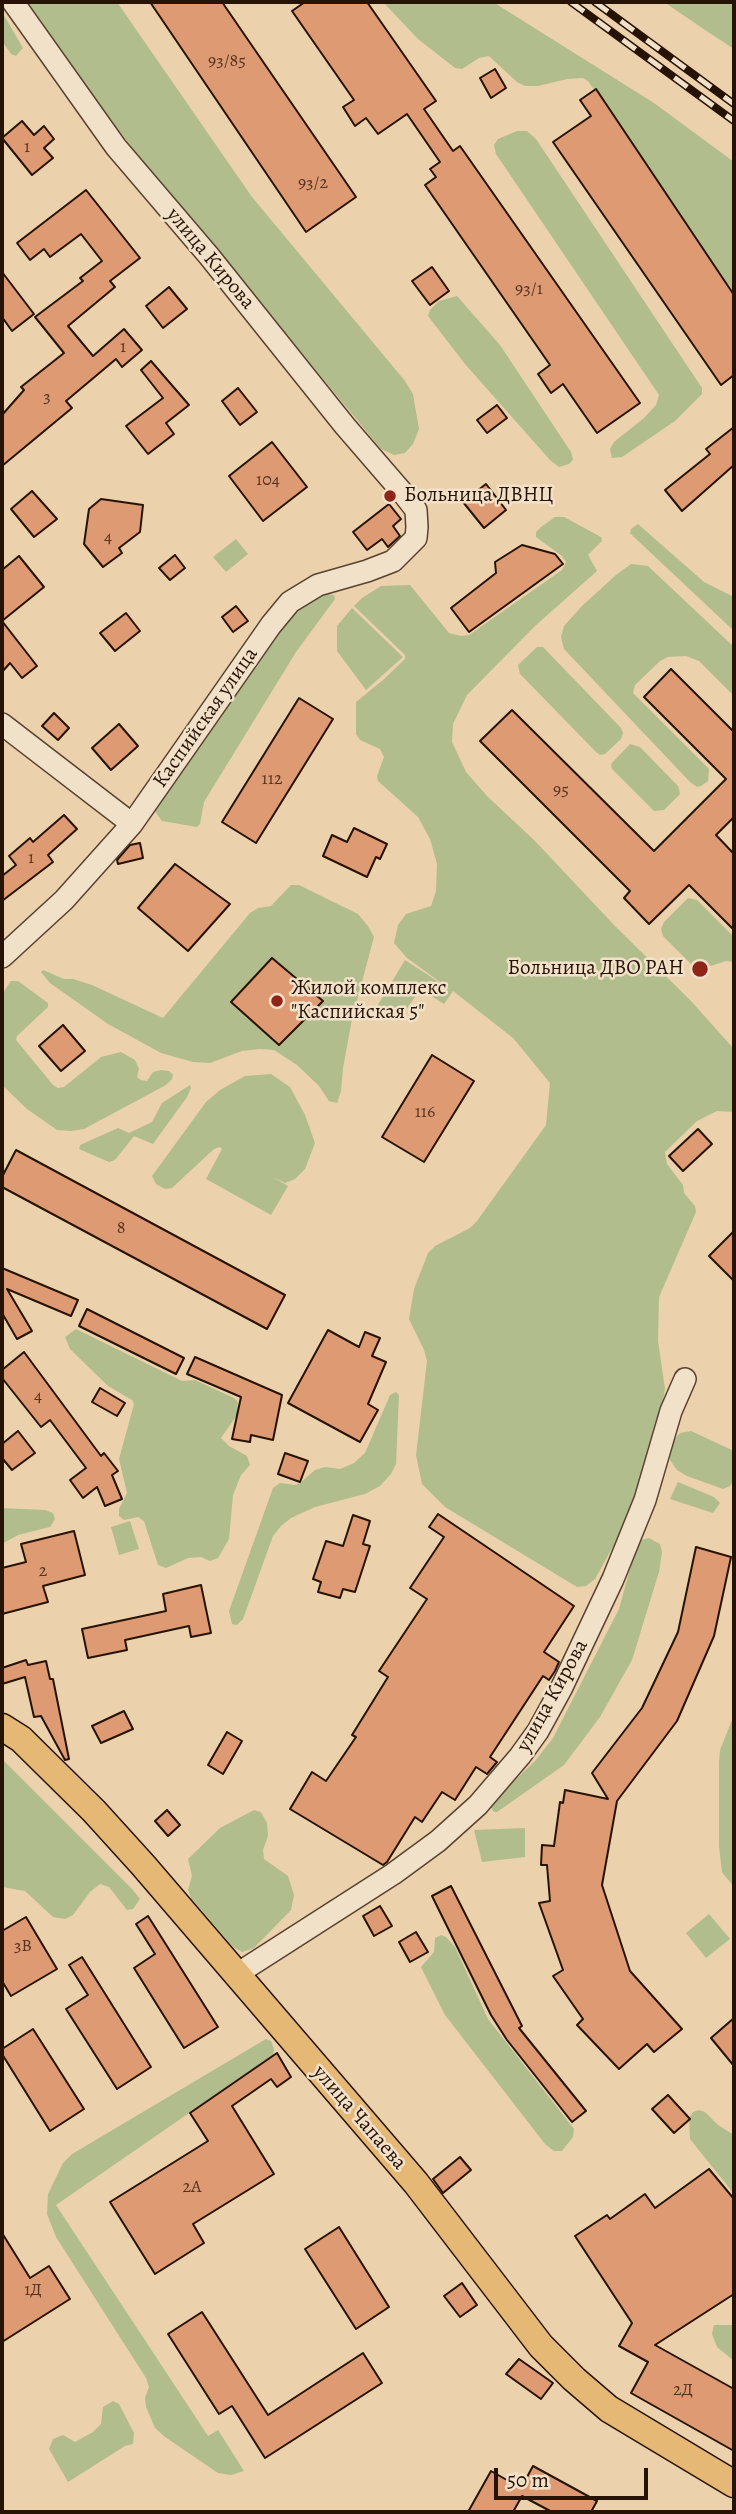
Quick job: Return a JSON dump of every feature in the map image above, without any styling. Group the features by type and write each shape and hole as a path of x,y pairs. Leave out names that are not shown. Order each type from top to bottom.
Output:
{"main road":[{"name":"улица Чапаева","path":"2,1727 21,1740 94,1811 237,1974 416,2183 541,2346 609,2409 734,2484"}],"street":[{"name":"улица Кирова","path":"13,2 116,147 209,256 416,510"},
{"name":"Каспийская улица","path":"2,957 64,900 132,824 271,625 290,602 318,585 393,561 416,538 416,510"},
{"path":"2,723 132,824"},
{"name":"улица Кирова","path":"237,1974 393,1874 438,1841 478,1805 520,1756 538,1731 561,1689 613,1579 645,1500 671,1410 685,1379"}],"green space":[{"path":"27,2 117,2 252,197 405,381 413,394 419,429 413,444 405,453 394,455 381,449 133,149 55,45"},
{"path":"383,2 493,2 654,103 734,162 734,293 588,81 583,78 567,79 538,86 525,86 489,56 479,58 462,69 455,68 418,39"},
{"path":"664,2 734,2 734,49 705,30"},
{"path":"2,12 23,48 16,56 11,54 2,41"},
{"path":"517,131 527,131 536,139 702,388 702,394 675,421 622,457 612,458 610,449 614,442 644,418 656,405 659,395 496,154 494,145 498,139"},
{"path":"457,296 500,345 571,452 573,460 569,464 559,467 550,460 465,364 428,316 439,301"},
{"path":"555,517 564,517 601,537 602,541 588,555 597,571 535,626 467,695 453,724 452,742 466,772 487,796 535,841 691,1001 734,1049 734,1112 717,1111 697,1121 665,1152 667,1164 683,1185 684,1193 695,1206 696,1212 659,1297 658,1341 665,1389 661,1412 635,1497 615,1543 595,1579 586,1586 577,1587 445,1507 422,1484 416,1455 427,1361 409,1319 414,1289 428,1253 477,1221 546,1125 550,1083 513,1038 453,991 444,1004 420,989 399,1021 376,1008 405,960 451,990 407,958 394,943 398,925 406,914 431,906 436,891 437,864 430,839 418,817 378,781 377,776 384,757 380,749 360,740 356,734 356,702 405,659 405,655 354,606 381,586 410,585 449,633 469,635 562,570 566,562 562,556 536,537 536,532"},
{"path":"638,524 704,582 734,597 734,631 630,533"},
{"path":"236,539 248,554 226,572 213,557"},
{"path":"631,564 648,566 734,647 734,696 699,661 686,656 668,657 660,661 635,685 633,693 709,769 708,781 701,786 697,787 690,782 564,649 561,637 564,626 582,606"},
{"path":"321,593 334,595 335,599 296,652 204,802 200,824 197,827 162,821 154,810 280,628 301,605"},
{"path":"352,608 403,657 366,690 337,651 337,626"},
{"path":"537,647 543,647 621,728 621,739 605,754 596,752 520,674 518,665"},
{"path":"630,744 640,747 678,786 680,794 664,810 654,811 612,769 611,764"},
{"path":"291,885 299,885 358,914 374,937 352,1019 337,1103 329,1101 319,1086 297,1065 274,1050 242,1051 210,1063 193,1062 161,1053 108,1024 50,983 41,972 43,970 64,979 92,985 163,1018 250,913 258,908 271,906"},
{"path":"688,898 697,900 734,937 734,962 726,961 701,969 695,968 663,936 661,929 664,922"},
{"path":"11,981 18,981 48,1003 48,1007 16,1040 53,1085 64,1087 101,1057 121,1052 135,1060 139,1069 137,1077 141,1080 147,1081 153,1072 161,1070 169,1071 173,1075 172,1079 166,1085 84,1129 57,1130 27,1109 2,1085 2,994"},
{"path":"271,1074 290,1087 305,1115 315,1143 305,1169 295,1179 285,1183 273,1177 288,1186 271,1215 206,1179 222,1149 220,1147 214,1149 172,1188 165,1189 156,1184 152,1176 206,1102 220,1090 245,1076"},
{"path":"190,1085 187,1097 153,1144 134,1136 115,1160 109,1162 79,1149 80,1145 118,1128 129,1133 152,1122 162,1103"},
{"path":"76,1329 182,1381 195,1380 238,1402 237,1415 221,1438 247,1456 250,1465 241,1475 233,1495 229,1539 218,1558 210,1561 201,1557 188,1558 166,1568 158,1565 144,1521 138,1517 124,1520 119,1516 119,1509 127,1493 119,1459 134,1404 132,1400 108,1386 70,1349 65,1337"},
{"path":"396,1392 399,1395 396,1464 391,1474 380,1486 365,1494 315,1507 291,1518 281,1526 273,1536 243,1619 237,1625 232,1624 229,1611 273,1488 280,1483 300,1483 315,1470 325,1467 340,1469 354,1463 365,1453 390,1395"},
{"path":"691,1431 734,1451 734,1480 730,1486 723,1489 677,1470 670,1460 670,1451 680,1433"},
{"path":"678,1482 714,1497 720,1503 713,1513 670,1499"},
{"path":"2,1508 45,1510 53,1513 55,1519 50,1527 18,1535 2,1544"},
{"path":"130,1521 139,1549 119,1555 111,1527"},
{"path":"649,1538 660,1544 662,1552 659,1572 632,1660 600,1717 564,1765 494,1812 491,1803 535,1761 553,1738 619,1609 634,1554 642,1540"},
{"path":"734,1715 734,1887 722,1872 719,1846 719,1762 720,1750"},
{"path":"2,1759 132,1889 140,1899 133,1909 127,1910 109,1887 100,1884 90,1892 73,1915 65,1919 53,1917 25,1891 2,1887"},
{"path":"254,1810 261,1812 267,1823 264,1859 288,1876 294,1895 291,1910 254,1948 242,1952 233,1947 191,1898 188,1890 192,1876 188,1859 220,1828"},
{"path":"525,1828 525,1857 482,1862 474,1830"},
{"path":"709,1914 730,1939 706,1958 686,1933"},
{"path":"441,1935 455,1947 488,2019 574,2129 573,2137 562,2151 554,2151 545,2144 445,2015 421,1967 434,1952 435,1938"},
{"path":"266,2039 271,2041 273,2055 56,2205 208,2436 218,2430 244,2471 231,2475 218,2473 155,2428 146,2407 145,2398 149,2387 146,2378 56,2237 47,2214 48,2194 63,2163 72,2154"},
{"path":"699,2110 734,2135 734,2194 690,2139 689,2118 693,2112"},
{"path":"714,2325 734,2325 734,2361 717,2347 712,2334"},
{"path":"113,2401 119,2404 134,2433 133,2444 125,2446 68,2482 49,2449 53,2439 63,2435 75,2442 93,2432 101,2424 103,2407"}],"building":[{"path":"150,2 222,2 356,197 306,232"},
{"path":"305,2 367,2 436,101 424,109 453,151 460,146 640,403 597,433 563,384 551,393 538,374 550,365 425,185 436,177 430,169 440,162 407,114 378,134 366,118 355,126 343,107 354,100 292,11"},
{"path":"495,69 506,88 491,98 480,78"},
{"path":"596,89 734,295 734,375 721,385 553,142 591,116 580,100"},
{"path":"22,121 34,135 44,126 54,139 44,148 53,158 32,175 2,138"},
{"path":"86,190 140,258 110,281 115,287 68,326 93,356 124,329 142,350 122,367 116,359 66,401 72,408 2,466 2,415 24,390 21,387 64,353 35,317 83,281 80,278 102,261 81,234 50,257 44,249 30,260 17,243"},
{"path":"432,267 449,291 430,305 412,281"},
{"path":"2,272 34,314 12,331 2,317"},
{"path":"169,287 187,309 163,328 146,306"},
{"path":"151,361 189,405 166,423 174,434 148,454 126,426 163,398 141,370"},
{"path":"238,388 257,412 240,425 222,401"},
{"path":"497,405 507,418 487,433 477,420"},
{"path":"734,427 734,465 682,511 665,490 710,454 706,449"},
{"path":"272,442 307,487 263,521 229,476"},
{"path":"486,484 506,510 484,528 463,502"},
{"path":"32,491 57,519 34,537 11,509"},
{"path":"101,499 143,505 140,532 119,548 122,553 103,567 84,544 89,509"},
{"path":"389,504 401,519 393,526 400,536 388,547 382,539 367,550 353,532"},
{"path":"522,545 555,554 563,564 469,632 451,608 496,573 495,562"},
{"path":"175,555 185,568 170,580 159,568"},
{"path":"19,556 44,587 2,621 2,570"},
{"path":"236,606 248,621 233,632 222,617"},
{"path":"126,613 140,631 115,651 100,633"},
{"path":"2,621 37,666 22,678 10,663 2,672"},
{"path":"671,669 734,732 734,817 716,835 734,854 734,930 689,885 649,924 624,898 630,891 480,741 512,710 654,851 726,779 644,697"},
{"path":"299,698 333,719 256,843 222,822"},
{"path":"54,713 69,728 58,740 42,726"},
{"path":"119,724 138,746 111,770 92,748"},
{"path":"64,815 77,829 48,855 53,862 2,901 2,876 16,865 9,856 30,838 33,842"},
{"path":"354,828 387,844 380,859 376,857 367,877 323,856 332,835 347,842"},
{"path":"140,843 143,858 118,864 117,860 130,845"},
{"path":"175,864 230,904 188,951 138,908"},
{"name":"Жилой комплекс \"Каспийская 5\"","path":"272,958 323,1001 279,1045 231,1002"},
{"path":"63,1025 85,1051 61,1071 39,1046"},
{"path":"432,1055 474,1081 424,1162 382,1137"},
{"path":"698,1129 712,1144 683,1171 669,1156"},
{"path":"16,1150 285,1295 267,1329 2,1187 2,1177"},
{"path":"734,1231 734,1281 709,1256"},
{"path":"2,1268 78,1300 71,1316 7,1289 32,1331 17,1339 2,1313"},
{"path":"87,1309 184,1358 176,1374 79,1326"},
{"path":"328,1330 359,1347 365,1332 380,1338 372,1356 386,1362 368,1404 378,1410 360,1442 288,1403"},
{"path":"24,1352 101,1456 104,1453 118,1471 112,1475 122,1499 105,1506 97,1487 83,1498 70,1480 86,1468 50,1420 41,1427 2,1378 2,1370"},
{"path":"195,1357 282,1395 273,1440 251,1435 250,1442 232,1439 241,1397 187,1374"},
{"path":"100,1388 125,1403 117,1416 92,1402"},
{"path":"18,1431 35,1453 12,1470 2,1458 2,1444"},
{"path":"285,1453 308,1461 300,1482 278,1474"},
{"path":"438,1514 574,1606 544,1652 559,1662 555,1671 549,1680 543,1676 490,1757 497,1762 487,1774 476,1767 455,1800 442,1792 422,1822 415,1817 383,1865 290,1809 312,1772 326,1781 356,1737 352,1735 388,1677 379,1671 427,1599 410,1588 444,1537 429,1527"},
{"path":"353,1515 370,1521 363,1544 370,1546 355,1592 343,1589 340,1598 318,1592 321,1582 313,1579 326,1541 343,1546"},
{"path":"74,1531 85,1575 43,1586 48,1602 2,1614 2,1568 26,1562 21,1544"},
{"path":"696,1547 731,1557 714,1636 677,1721 617,1801 602,1885 630,1971 682,2029 654,2052 647,2044 619,2069 577,2025 583,2019 553,1976 563,1970 539,1903 550,1901 547,1865 541,1865 542,1845 554,1846 560,1802 563,1803 565,1790 608,1799 592,1773 642,1708 678,1632"},
{"path":"201,1585 211,1633 191,1637 189,1626 125,1640 127,1650 88,1658 82,1629 166,1611 163,1594"},
{"path":"26,1660 28,1665 46,1661 50,1679 53,1679 69,1759 65,1760 41,1716 34,1717 25,1677 2,1684 2,1668"},
{"path":"124,1711 133,1729 101,1743 92,1726"},
{"path":"227,1732 242,1741 223,1774 208,1765"},
{"path":"167,1810 180,1825 168,1836 155,1821"},
{"path":"451,1886 522,2026 519,2028 586,2111 572,2122 507,2040 491,2015 432,1896"},
{"path":"380,1906 392,1926 374,1936 363,1916"},
{"path":"148,1916 218,2027 184,2048 134,1968 155,1954 136,1924"},
{"path":"26,1917 57,1969 11,1996 2,1981 2,1931"},
{"path":"416,1932 428,1952 410,1962 399,1942"},
{"path":"82,1957 151,2067 117,2089 66,2009 88,1995 69,1965"},
{"path":"734,2018 734,2066 711,2038"},
{"path":"33,2029 84,2109 50,2131 2,2054 2,2049"},
{"path":"277,2053 291,2077 277,2087 271,2079 232,2106 274,2174 193,2224 204,2243 155,2274 110,2202 208,2141 190,2113"},
{"path":"668,2095 690,2119 674,2133 652,2109"},
{"path":"460,2157 471,2170 443,2193 433,2179"},
{"path":"709,2169 734,2199 734,2294 655,2345 734,2389 734,2451 631,2393 648,2362 619,2346 632,2323 575,2236 607,2215 610,2219 645,2194 655,2208"},
{"path":"339,2227 389,2307 356,2329 305,2249"},
{"path":"2,2233 30,2278 49,2266 70,2299 2,2342"},
{"path":"462,2283 477,2305 460,2317 444,2296"},
{"path":"202,2312 268,2415 363,2353 382,2383 265,2458 232,2406 219,2414 168,2334"},
{"path":"519,2359 553,2383 541,2399 506,2374"},
{"path":"533,2466 597,2501 591,2512 552,2512 522,2496 513,2512 468,2512 491,2471 521,2488"}],"railway":[{"path":"571,2 734,121"},
{"path":"595,2 734,104"}],"place":[{"name":"Больница ДВНЦ","path":"390,496"},
{"name":"Больница ДВО РАН","path":"700,969"},
{"name":"Жилой комплекс \"Каспийская 5\"","path":"277,1001"}]}
